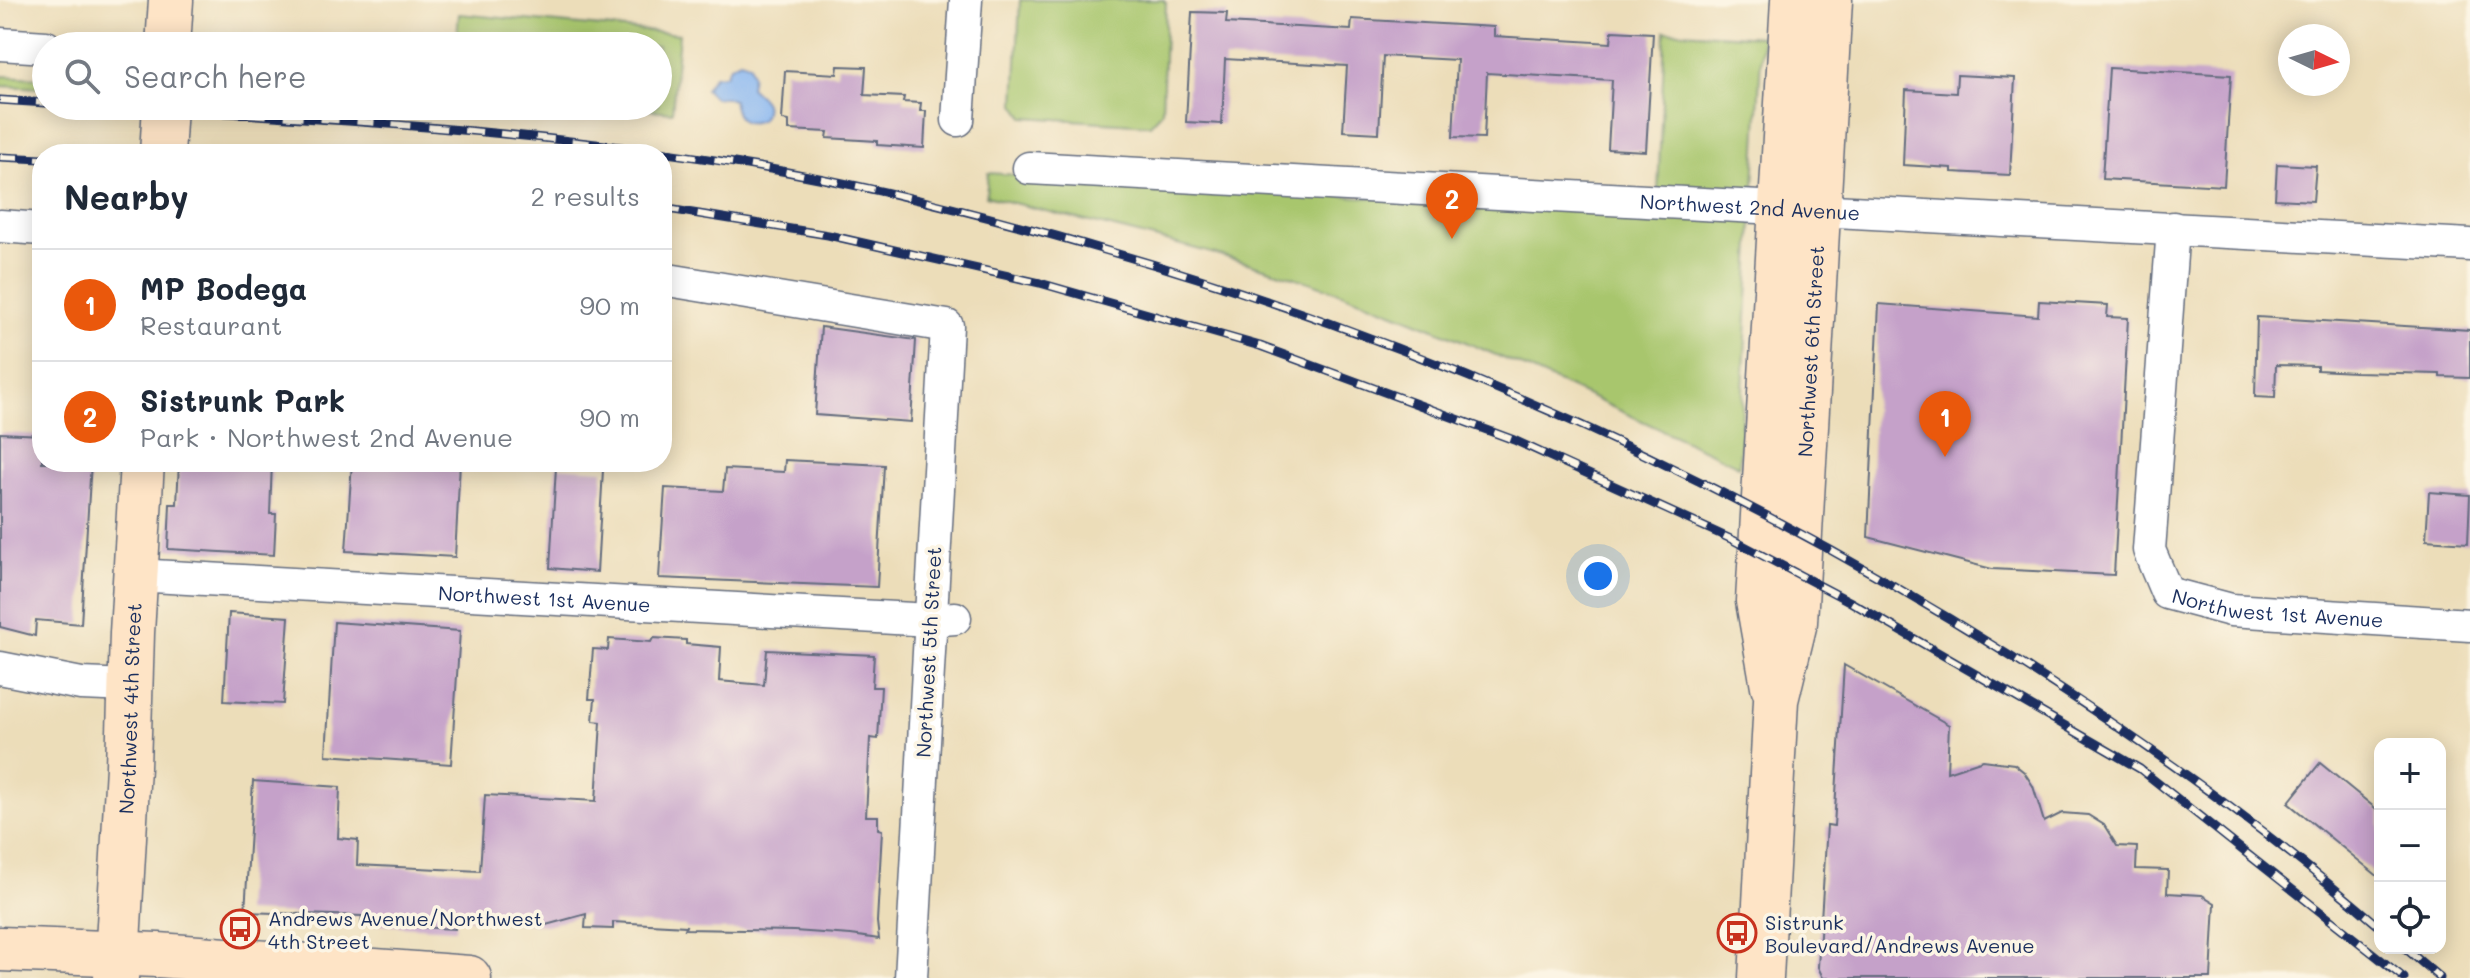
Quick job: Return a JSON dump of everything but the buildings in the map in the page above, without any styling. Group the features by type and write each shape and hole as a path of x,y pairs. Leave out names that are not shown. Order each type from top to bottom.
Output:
{"street":[{"path":"169,32 171,0"},
{"path":"949,0 966,0 958,120"},
{"name":"Northwest 6th Street","path":"1761,978 1776,700 1795,622 1800,208 1793,0"},
{"name":"Northwest 6th Street","path":"1800,208 1830,0"},
{"path":"0,44 32,46"},
{"path":"163,144 164,120"},
{"name":"Northwest 2nd Avenue","path":"1029,168 2470,245"},
{"path":"0,226 32,228"},
{"name":"Northwest 1st Avenue","path":"2173,228 2149,550 2167,593 2231,610 2470,625"},
{"name":"Northwest 5th Street","path":"672,281 947,326 942,619 911,978"},
{"name":"Northwest 4th Street","path":"118,966 141,472"},
{"name":"Northwest 1st Avenue","path":"135,575 942,619"},
{"path":"0,668 81,684 130,686"},
{"path":"0,949 118,966 158,955 469,978"}],"green space":[{"path":"1020,0 1163,0 1166,3 1162,112 1150,125 1024,117 1015,104"},
{"path":"459,14 657,32 457,32"},
{"path":"1665,31 1762,37 1739,466 1507,360 1366,302 1226,257 986,196 988,173 1657,216"},
{"path":"672,33 679,34 672,112"},
{"path":"0,76 32,78 32,87 0,86"}],"water":[{"path":"740,61 749,64 752,75 750,87 765,104 762,119 755,122 745,122 738,117 733,100 714,98 705,89 714,76 725,75 730,66"}],"railway":[{"path":"0,100 32,102"},
{"path":"335,120 596,144"},
{"path":"672,154 759,167 891,193 1108,251 1344,328 1573,422 1685,474 1795,531 2010,656 2153,751 2246,819 2374,922"},
{"path":"0,157 32,159"},
{"path":"672,210 828,235 1040,283 1260,346 1514,440 1733,540 1849,601 2140,769 2404,978"},
{"path":"2412,954 2440,978"}],"place":[{"name":"Sistrunk Park","path":"1452,239"},
{"name":"MP Bodega","path":"1945,457"},
{"name":"Andrews Avenue/Northwest 4th Street","path":"240,929"},
{"name":"Sistrunk Boulevard/Andrews Avenue","path":"1737,933"}]}
